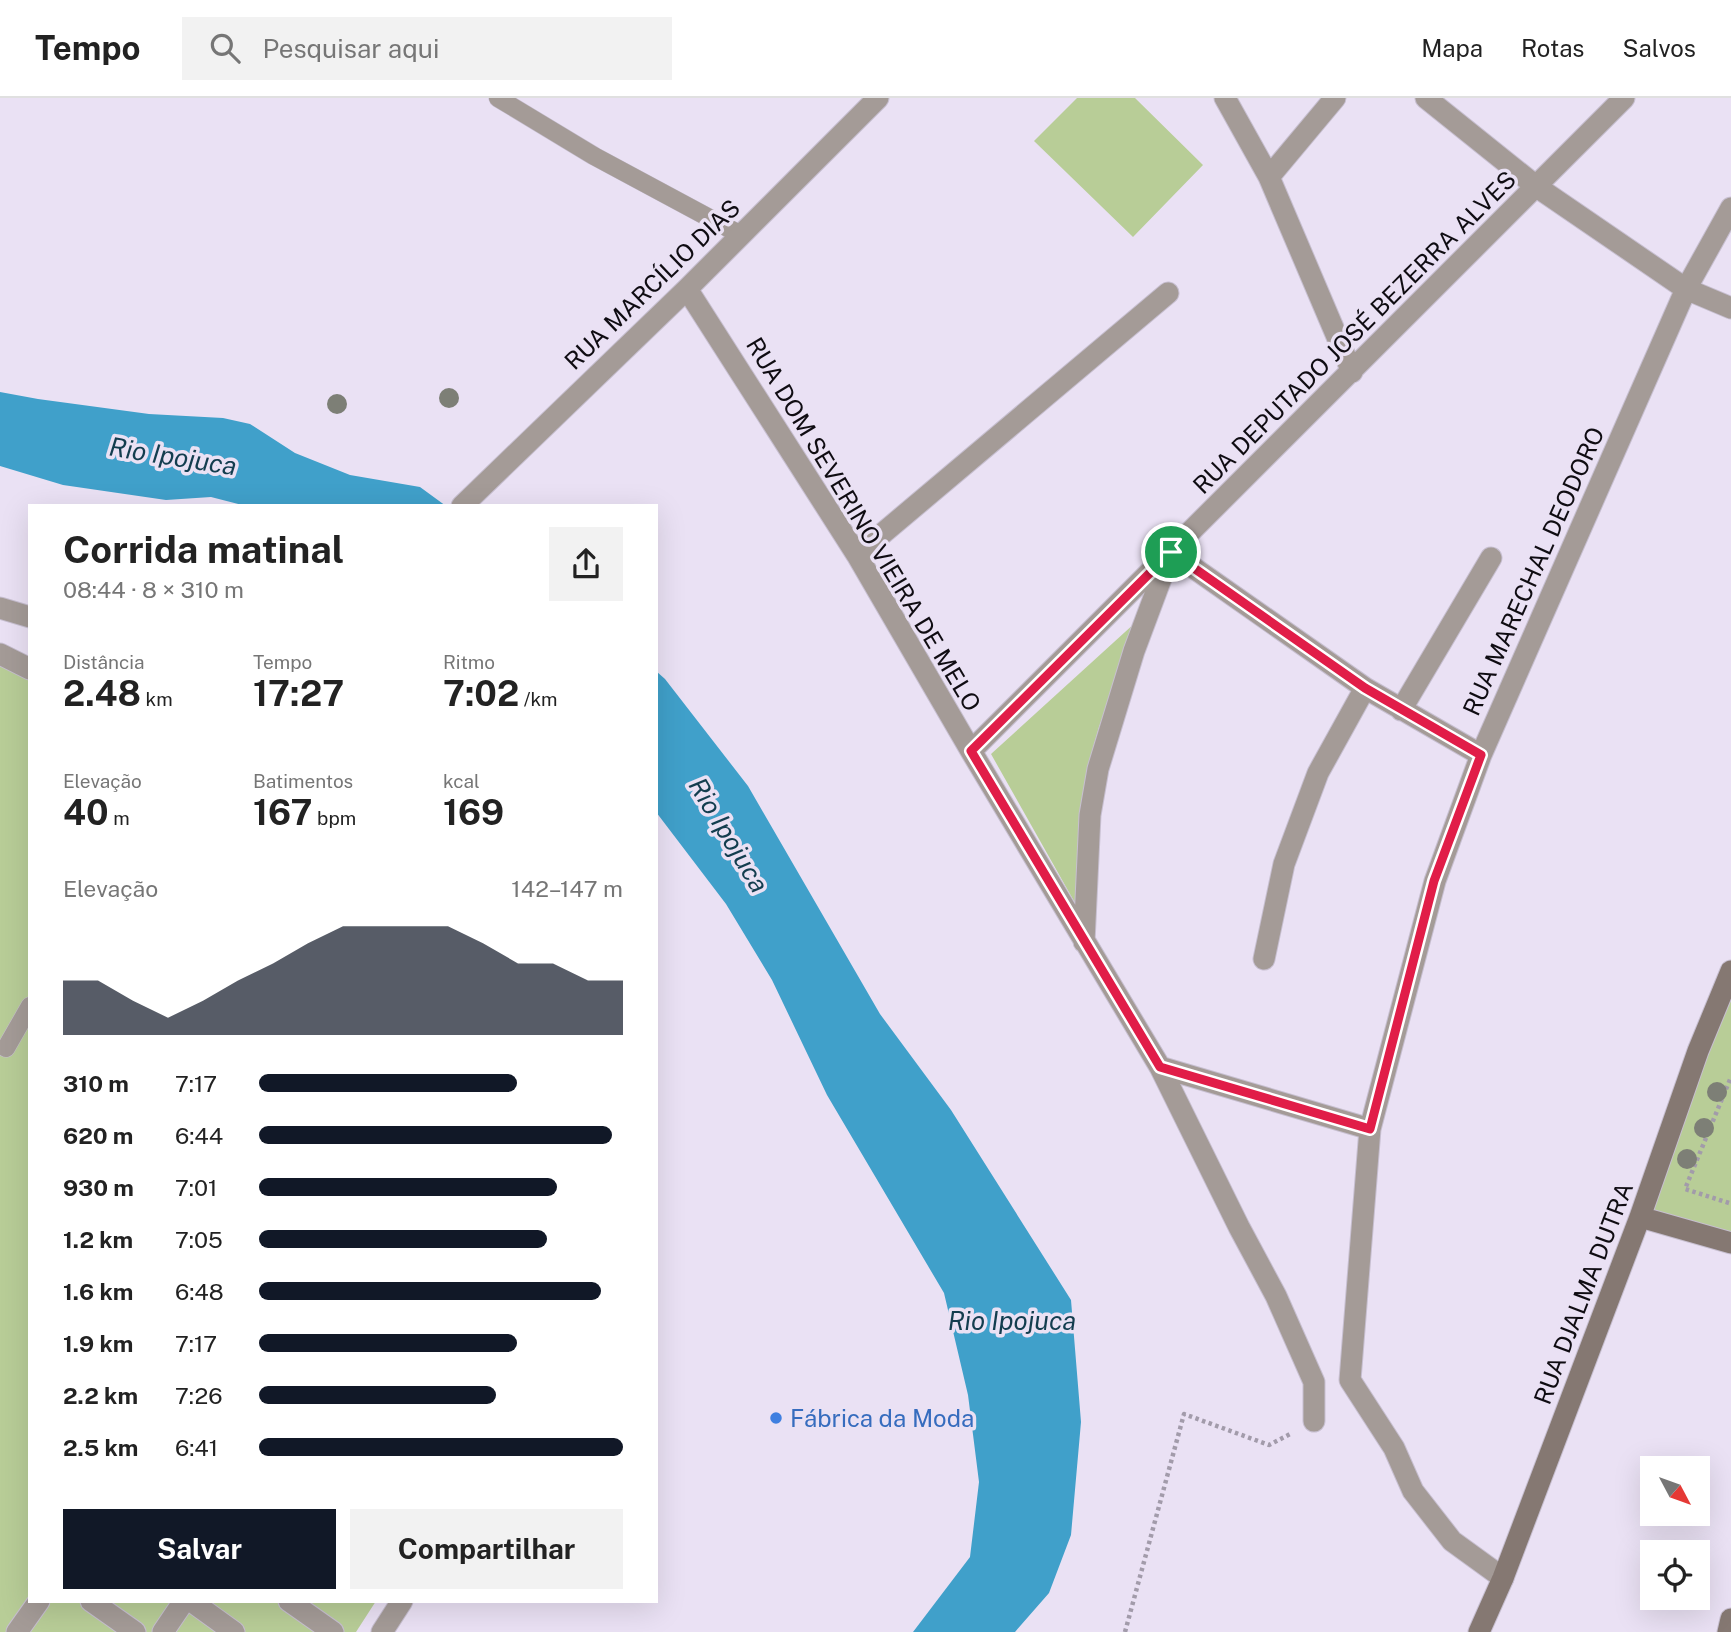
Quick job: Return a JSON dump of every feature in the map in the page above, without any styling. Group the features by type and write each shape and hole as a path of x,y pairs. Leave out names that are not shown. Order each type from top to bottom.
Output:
{"main road":[{"name":"RUA DJALMA DUTRA","path":"1479,1632 1503,1578 1640,1217 1698,1051 1731,971"},
{"path":"1640,1217 1731,1244"},
{"path":"1728,1632 1731,1619"}],"street":[{"name":"RUA MARCÍLIO DIAS","path":"464,504 741,236 877,98"},
{"path":"1225,98 1269,177 1352,372"},
{"path":"1269,177 1335,98"},
{"path":"1426,98 1537,187 1686,289 1731,307"},
{"name":"RUA DEPUTADO JOSÉ BEZERRA ALVES","path":"971,751 1624,98"},
{"name":"RUA MARECHAL DEODORO","path":"1503,1578 1452,1541 1413,1491 1394,1448 1350,1380 1370,1129 1434,881 1481,755 1686,289 1731,208"},
{"name":"RUA DOM SEVERINO VIEIRA DE MELO","path":"687,289 857,555 1160,1067 1276,1296 1314,1382 1314,1421"},
{"path":"857,555 1168,293"},
{"path":"1084,942 1090,815 1098,769 1134,651 1171,552 1365,688 1481,755"},
{"path":"1401,710 1491,558"},
{"path":"0,608 28,616"},
{"path":"0,654 28,668"},
{"path":"1264,959 1284,864 1318,773 1365,688"},
{"path":"1160,1067 1370,1129"},
{"path":"25,1629 38,1603"},
{"path":"94,1603 135,1632"},
{"path":"163,1632 183,1603"},
{"path":"194,1603 234,1632"},
{"path":"292,1603 333,1632"},
{"path":"382,1632 401,1603"}],"lane":[{"path":"498,98 594,156 741,236"},
{"path":"6,1048 28,1010"}],"path":[{"path":"1729,1203 1685,1189 1731,1077"},
{"path":"1125,1632 1184,1414 1269,1445 1314,1421"}],"green space":[{"path":"1077,98 1135,98 1203,165 1133,237 1034,141"},
{"path":"1147,612 1117,679 1088,766 1079,910 991,754"},
{"path":"0,664 28,679 28,1603 375,1603 356,1632 0,1632"},
{"path":"1731,998 1731,1251 1646,1226 1707,1055"}],"water":[{"name":"Rio Ipojuca","path":"0,392 149,414 223,418 250,424 295,453 350,475 420,487 443,504 238,504 211,497 166,500 63,485 0,466"},
{"name":"Rio Ipojuca","path":"658,673 748,786 880,1014 951,1110 1071,1300 1081,1422 1071,1535 1049,1593 1015,1632 913,1632 970,1557 979,1482 968,1395 944,1293 827,1095 772,980 726,904 658,815"}],"place":[{"name":"Fábrica da Moda","path":"776,1418"}],"route":[{"path":"1171,552 1365,688 1481,755 1434,881 1370,1129 1160,1067 971,751 1171,552"}]}
